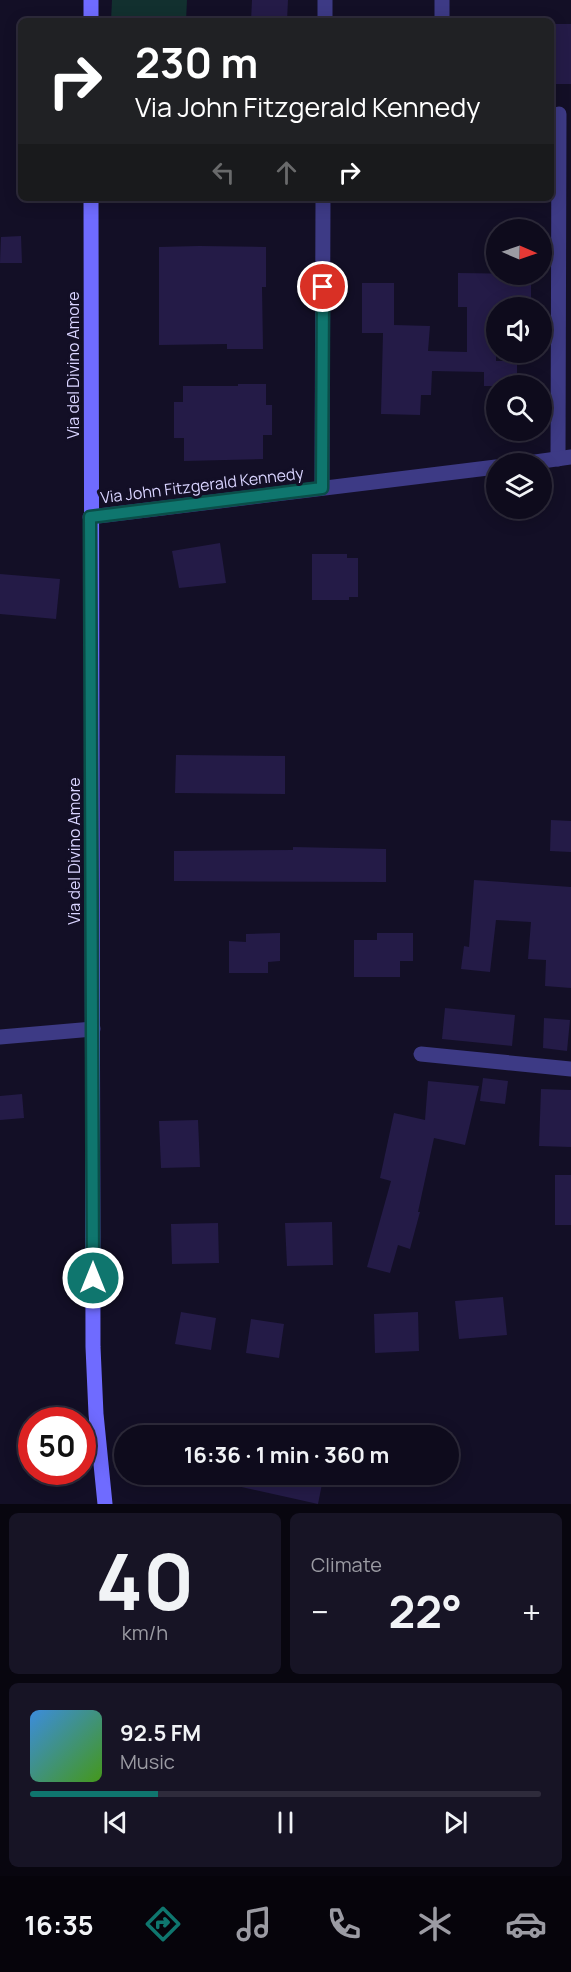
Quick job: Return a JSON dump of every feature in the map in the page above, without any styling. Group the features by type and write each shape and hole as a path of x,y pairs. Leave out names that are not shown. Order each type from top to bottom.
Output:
{"main road":[{"path":"91,0 91,18"},
{"name":"Via del Divino Amore","path":"91,201 90,517 94,1369 105,1504"}],"street":[{"path":"325,0 325,18"},
{"path":"442,0 442,18"},
{"path":"560,114 565,324 565,458"},
{"path":"322,488 323,201"},
{"name":"Via John Fitzgerald Kennedy","path":"90,517 486,467"},
{"path":"0,1037 93,1029"},
{"path":"421,1054 571,1069"}],"green space":[{"path":"112,0 187,0 186,18 111,18"}],"building":[{"path":"252,0 288,0 287,18 251,18"},
{"path":"554,24 571,24 571,84 554,84"},
{"path":"21,236 22,263 0,263 1,237"},
{"path":"159,247 266,247 266,287 262,287 263,349 227,349 227,344 159,345"},
{"path":"458,273 486,273 486,285 531,285 531,297 486,297 486,363 517,363 517,375 486,375 486,386 484,386 484,372 432,371 431,395 421,395 420,415 381,414 383,333 362,333 362,283 394,283 394,325 430,326 428,351 467,352 467,307 458,307"},
{"path":"238,384 266,384 266,405 272,405 272,435 263,435 263,459 184,461 184,438 174,438 174,402 183,402 183,386 238,386"},
{"path":"220,543 226,583 179,588 172,551"},
{"path":"312,554 347,554 347,558 358,558 358,597 349,597 349,600 312,600"},
{"path":"0,574 60,579 56,619 0,614"},
{"path":"176,755 285,756 285,794 175,793"},
{"path":"551,820 571,821 571,852 550,851"},
{"path":"293,847 386,849 386,882 174,881 174,851 293,850"},
{"path":"474,880 571,887 571,988 545,986 546,960 528,959 531,922 496,920 490,972 461,969 464,946 469,947"},
{"path":"280,933 280,961 268,962 268,973 229,973 229,941 246,942 246,934"},
{"path":"377,933 413,933 413,961 400,961 400,977 354,977 354,940 377,940"},
{"path":"445,1008 515,1015 512,1046 442,1039"},
{"path":"544,1018 570,1020 567,1051 543,1048"},
{"path":"483,1078 508,1081 505,1104 480,1101"},
{"path":"428,1081 479,1086 465,1145 434,1138 418,1212 420,1212 410,1249 398,1245 390,1273 367,1267 391,1181 380,1178 394,1113 425,1120"},
{"path":"541,1089 571,1090 571,1147 539,1146"},
{"path":"22,1094 24,1118 0,1120 0,1096"},
{"path":"198,1120 200,1167 161,1168 159,1121"},
{"path":"555,1175 571,1175 571,1225 555,1225"},
{"path":"332,1222 333,1265 287,1266 285,1223"},
{"path":"218,1223 219,1263 172,1264 171,1224"},
{"path":"503,1297 507,1335 459,1339 455,1301"},
{"path":"181,1312 216,1318 211,1350 175,1344"},
{"path":"418,1312 419,1351 375,1353 374,1314"},
{"path":"251,1319 284,1324 279,1358 246,1353"},
{"path":"232,1485 322,1485 318,1504"}],"route":[{"path":"93,1278 90,517 322,488 323,287"}]}
